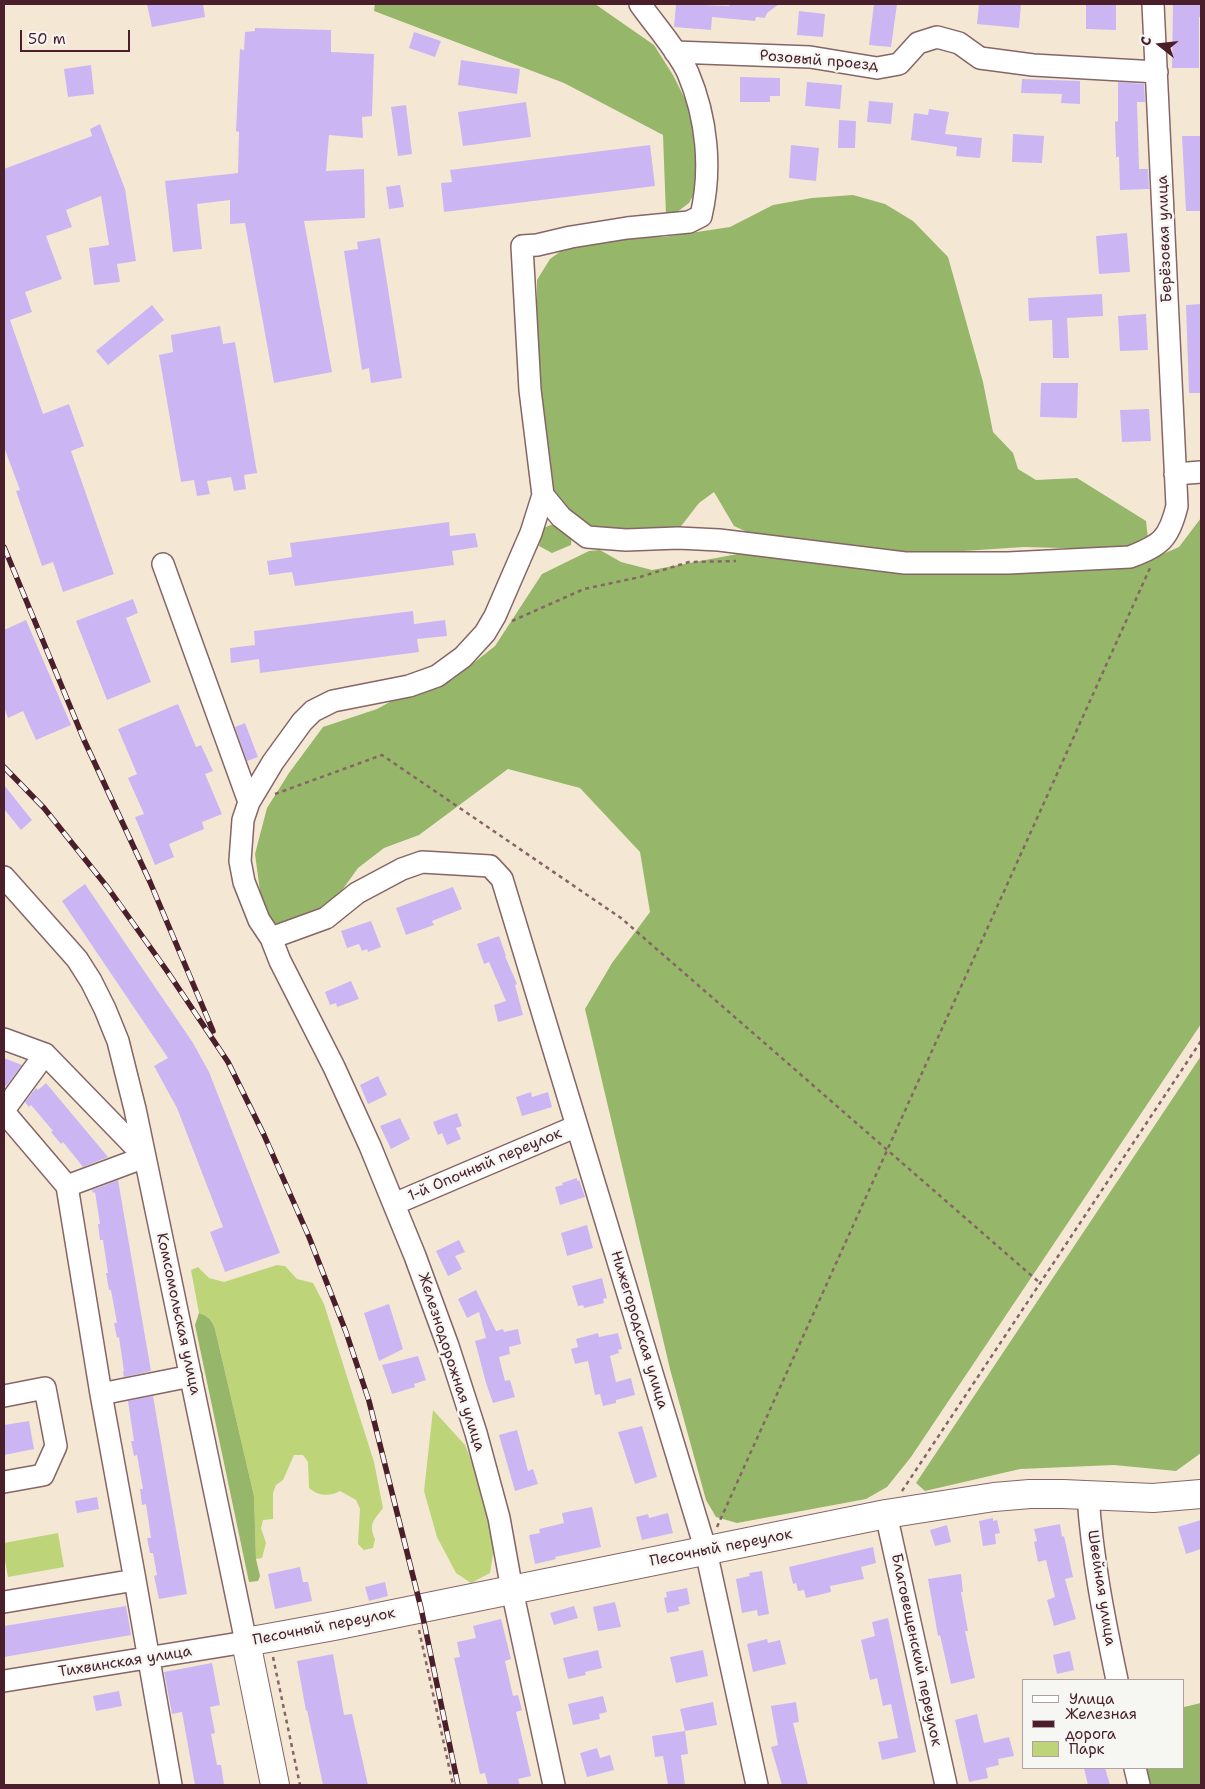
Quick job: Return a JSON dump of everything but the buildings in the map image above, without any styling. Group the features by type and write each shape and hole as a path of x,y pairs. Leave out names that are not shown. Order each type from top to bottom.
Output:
{"main road":[{"name":"Песочный переулок","path":"246,1642 334,1626 886,1514 994,1497 1030,1494 1088,1494 1153,1498 1201,1494"},
{"name":"Комсомольская улица","path":"246,1642 275,1785"}],"street":[{"path":"543,495 530,390 522,246 537,245 571,237 628,228 689,222 701,216 705,197 707,160 704,123 688,72 640,4"},
{"name":"Берёзовая улица","path":"543,495 560,517 587,537 626,540 678,538 719,540 905,563 1008,563 1130,557 1148,550 1163,540 1173,524 1177,506 1174,474 1158,72 1153,4"},
{"name":"Розовый проезд","path":"675,52 810,56 877,68 899,64 918,43 937,37 959,43 980,58 1033,65 1158,72"},
{"path":"1174,474 1201,472"},
{"name":"Железнодорожная улица","path":"543,495 531,533 495,616 485,633 463,657 437,676 409,686 334,701 313,711 302,722 273,762 249,802 243,820 240,861 244,882 259,920 271,938 370,1146 415,1256 448,1346 476,1433 499,1518 512,1590 554,1785"},
{"path":"163,564 249,802"},
{"name":"Нижегородская улица","path":"271,938 326,918 357,894 402,869 422,862 490,866 502,879 706,1551 757,1785"},
{"name":"Комсомольская улица","path":"4,876 77,958 92,981 118,1041 145,1157 246,1642"},
{"path":"4,1038 45,1054 145,1157 67,1186"},
{"path":"45,1054 4,1111 67,1186 101,1394 150,1658 171,1785"},
{"name":"1-й Опочный переулок","path":"394,1204 577,1126"},
{"path":"101,1394 191,1376"},
{"path":"4,1396 44,1388 56,1446 43,1475 4,1482"},
{"name":"Швейная улица","path":"1088,1494 1091,1542 1098,1590 1117,1679"},
{"name":"Благовещенский переулок","path":"886,1514 946,1785"},
{"path":"4,1602 135,1580"},
{"name":"Тихвинская улица","path":"4,1682 246,1642"},
{"path":"1135,1769 1139,1785"}],"path":[{"path":"485,633 584,589 640,577 689,562 733,562 742,560"},
{"path":"706,1551 1150,567"},
{"path":"249,802 296,787 382,755 621,918 1040,1283"},
{"path":"886,1514 1201,1041"},
{"path":"418,1622 452,1785"},
{"path":"272,1651 300,1785"}],"green space":[{"path":"375,4 595,4 654,45 673,75 696,121 697,189 689,203 677,212 666,215 663,135 564,83 374,11"},
{"path":"853,195 885,204 913,221 948,257 983,382 993,432 1013,453 1018,469 1036,480 1077,478 1146,521 1148,539 1136,550 1024,547 918,554 813,544 747,532 734,526 714,492 699,503 678,530 605,531 581,523 551,492 537,351 537,280 550,259 568,246 602,238 664,237 730,227 773,205 812,198"},
{"path":"1201,518 1201,1024 911,1457 887,1487 866,1499 737,1523 716,1517 706,1500 670,1369 585,1009 612,963 650,912 640,852 580,788 508,769 419,835 384,848 358,868 330,907 279,928 262,906 255,854 267,808 289,773 323,727 377,709 401,696 452,680 495,646 542,574 589,551 600,550 621,562 652,570 743,553 1149,560 1179,547"},
{"path":"556,523 572,532 571,545 552,553 539,546 543,528"},
{"path":"1201,1056 1201,1453 1176,1471 1114,1465 1020,1469 925,1491 916,1483"},
{"path":"277,1265 285,1266 297,1279 313,1283 324,1304 374,1462 383,1508 372,1526 375,1539 373,1548 364,1550 358,1544 360,1509 356,1500 340,1491 324,1495 312,1491 309,1488 308,1462 303,1455 294,1455 283,1480 276,1485 273,1493 273,1519 263,1520 261,1528 266,1543 262,1558 256,1559 254,1496 215,1329 209,1319 199,1313 191,1270 198,1267 209,1278 224,1282"},
{"path":"199,1313 209,1319 215,1329 254,1496 256,1559 260,1576 258,1581 249,1582 195,1325"},
{"path":"433,1410 465,1445 486,1497 496,1536 490,1573 471,1583 456,1573 437,1537 424,1491"},
{"path":"58,1533 64,1567 8,1577 4,1543"},
{"path":"1201,1703 1201,1785 1147,1785 1144,1769 1185,1769 1185,1707"}],"railway":[{"path":"4,547 84,740 150,882 213,1031"},
{"path":"4,767 44,808 108,888 167,971 228,1062 264,1135 309,1237 346,1332 369,1401 421,1608 458,1785"}]}
